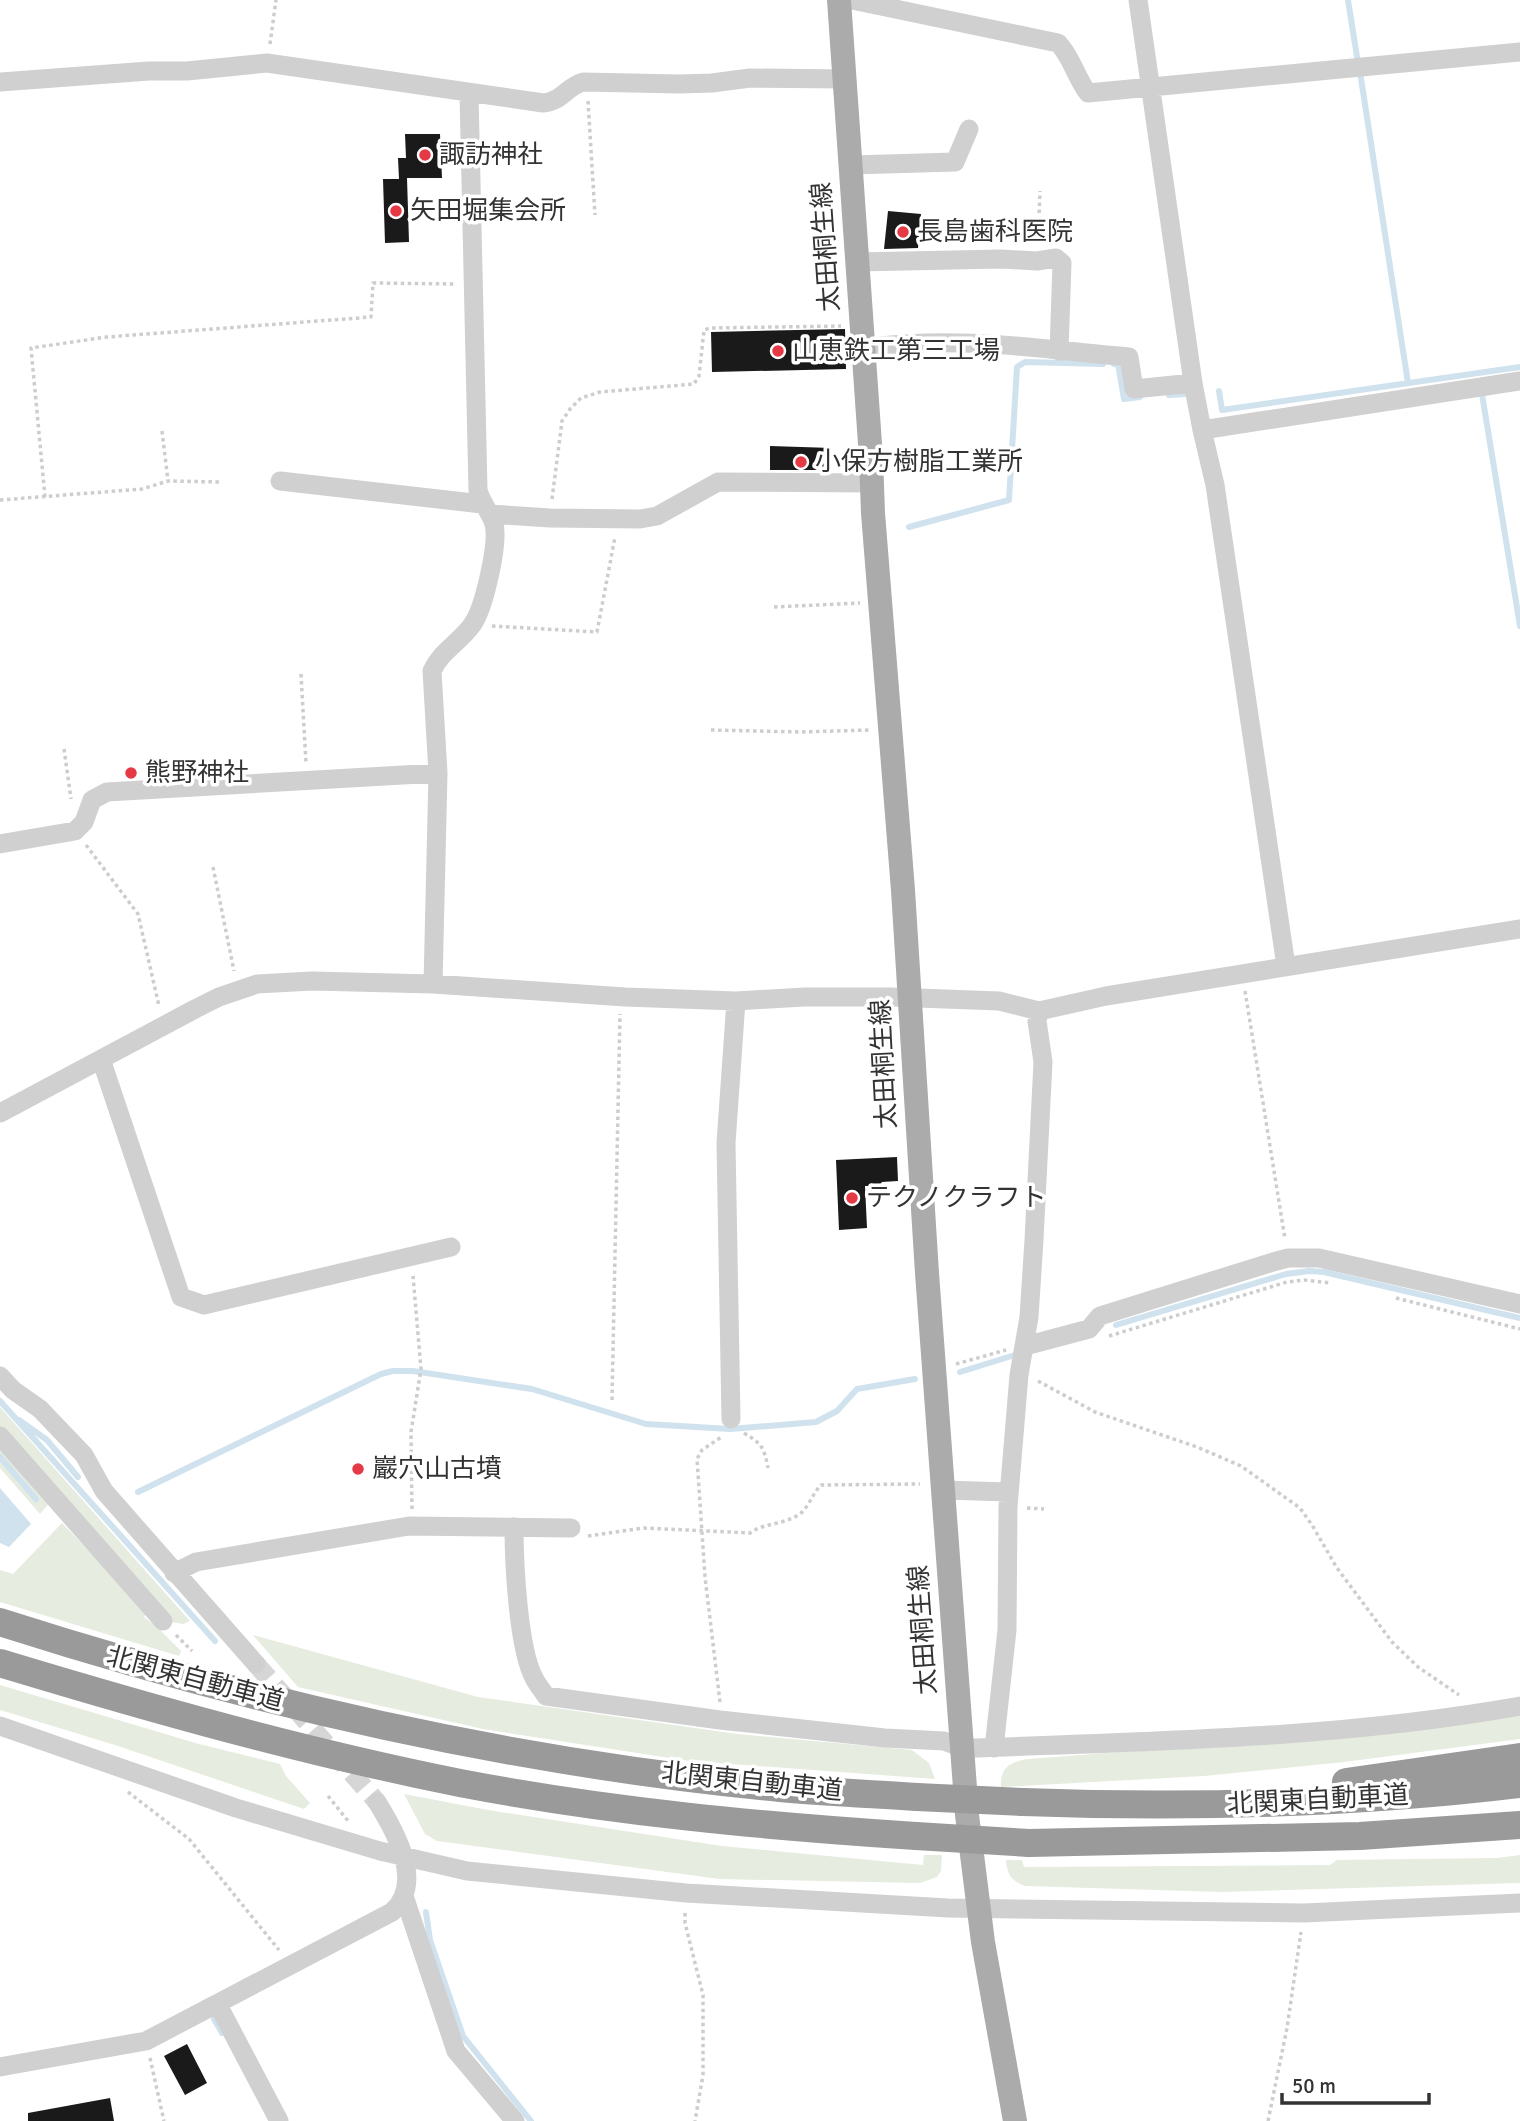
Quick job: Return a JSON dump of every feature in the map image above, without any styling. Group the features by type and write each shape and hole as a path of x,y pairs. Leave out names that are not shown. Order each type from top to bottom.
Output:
{"highway":[{"name":"北関東自動車道","path":"0,1622 120,1661 278,1702 468,1742 624,1768 767,1786 1023,1802 1217,1805 1360,1800 1520,1784"},
{"name":"北関東自動車道","path":"0,1663 113,1698 284,1744 461,1783 706,1819 1029,1843 1347,1836 1520,1825"},
{"path":"1092,1804 1212,1791 1362,1782 1520,1757"}],"main road":[{"name":"太田桐生線","path":"839,0 910,998 936,1487 978,1908 1015,2121"}],"street":[{"path":"852,0 1058,43 1065,50 1079,81 1088,93 1520,52"},
{"path":"1138,0 1193,383 1217,498 1286,966"},
{"path":"0,82 149,71 187,71 267,63 469,94 549,103 560,99 575,85 587,82 679,84 750,78 846,79"},
{"path":"433,984 438,772 432,671 436,662 472,625 483,601 495,534 478,490 469,94"},
{"path":"851,164 955,162 969,129"},
{"path":"857,262 1001,259 1037,261 1056,258 1062,263 1059,351"},
{"path":"862,338 878,345 1004,343 1129,357 1134,389 1193,383"},
{"path":"1202,430 1520,381"},
{"path":"280,481 550,518 618,519 657,516 709,485 727,480 872,483"},
{"path":"0,844 75,831 84,821 92,800 107,792 438,772"},
{"path":"1,1107 101,1059 219,997 257,984 312,981 433,984 625,997 736,1001 804,997 999,1001 1039,1011 1106,996 1520,929"},
{"path":"731,1422 726,1143 736,1001"},
{"path":"994,1748 1007,1630 1009,1492 1034,1240 1043,1062 1037,1021 1039,1011"},
{"path":"101,1059 181,1297 204,1305 451,1247"},
{"path":"1025,1346 1089,1329 1100,1315 1288,1258 1319,1258 1355,1265 1520,1304"},
{"path":"0,1376 13,1390 40,1409 84,1455 104,1491 256,1664"},
{"path":"0,1436 163,1621"},
{"path":"936,1487 1009,1492"},
{"path":"174,1573 196,1562 326,1538 412,1526 514,1527 576,1532"},
{"path":"514,1527 514,1559 523,1636 532,1676 546,1696 720,1720 885,1738 944,1741 962,1748 1283,1734 1520,1706"},
{"path":"0,1726 236,1808 403,1856 467,1871 686,1893 978,1908 1304,1913 1520,1903"},
{"path":"377,1802 397,1834 406,1879 404,1896 456,2051 515,2121"},
{"path":"0,2067 146,2040 218,2005 392,1912 404,1896"},
{"path":"218,2005 279,2121"}],"path":[{"path":"267,63 276,0"},
{"path":"587,82 594,215"},
{"path":"1037,261 1041,191"},
{"path":"45,497 31,348 107,337 371,317 373,284 472,284"},
{"path":"550,518 562,421 581,398 600,392 694,384 699,376 704,330 710,328 862,338"},
{"path":"162,431 168,481"},
{"path":"0,500 142,489 168,481 220,482"},
{"path":"472,625 597,632 618,519"},
{"path":"774,607 880,603"},
{"path":"301,674 307,779"},
{"path":"711,730 801,732 890,729"},
{"path":"64,749 75,831 138,914 171,1023"},
{"path":"212,867 238,990"},
{"path":"1242,976 1288,1258"},
{"path":"612,1400 620,1020 625,997"},
{"path":"412,1257 421,1369 411,1433 412,1526"},
{"path":"1094,1323 1109,1336 1287,1282 1304,1280 1334,1283"},
{"path":"1388,1296 1520,1329"},
{"path":"948,1366 1025,1346"},
{"path":"1019,1375 1027,1376 1095,1412 1197,1447 1241,1466 1300,1508 1337,1568 1392,1642 1418,1667 1486,1712"},
{"path":"720,1720 721,1707 701,1530 697,1459 702,1450 726,1433 731,1422 760,1443 765,1451 768,1468"},
{"path":"576,1532 645,1528 750,1534 760,1526 793,1518 804,1511 821,1485 936,1487"},
{"path":"126,1790 189,1839 291,1966"},
{"path":"328,1796 351,1824"},
{"path":"686,1893 685,1923 703,1995 703,2076 695,2121"},
{"path":"1268,2121 1287,2028 1304,1913"},
{"path":"146,2040 164,2121"}],"shaded area":[{"path":"0,1407 190,1621 183,1624 171,1622 0,1428"},
{"path":"0,1446 50,1502 40,1514 0,1468"},
{"path":"62,1523 147,1611 144,1617 181,1651 179,1656 0,1602 0,1570 13,1574"},
{"path":"253,1635 478,1697 737,1734 912,1750 929,1763 935,1779 689,1761 483,1729 298,1687"},
{"path":"0,1685 199,1744 280,1764 286,1776 310,1803 304,1809 115,1745 0,1710"},
{"path":"1520,1715 1520,1739 1344,1762 1204,1776 1001,1787 1004,1770 1016,1762 1028,1759"},
{"path":"404,1794 488,1810 722,1846 923,1865 924,1855 942,1855 941,1871 937,1877 920,1883 719,1879 437,1841 425,1834"},
{"path":"1520,1855 1520,1883 1222,1892 1025,1886 1011,1877 1006,1860 1022,1860 1024,1867 1330,1865 1337,1860 1497,1858"}],"water":[{"path":"0,1488 31,1524 9,1547 0,1543"}],"building":[{"path":"405,134 440,134 442,178 407,178 409,242 385,243 383,179 399,179 398,158 406,158"},
{"name":"長島歯科医院","path":"888,211 921,214 918,248 884,249"},
{"name":"山恵鉄工第三工場","path":"845,329 846,369 712,372 711,332"},
{"name":"小保方樹脂工業所","path":"770,446 832,448 832,470 770,470"},
{"name":"テクノクラフト","path":"897,1157 898,1181 865,1186 867,1228 839,1230 836,1160"},
{"path":"187,2044 207,2083 185,2095 164,2056"},
{"path":"110,2098 114,2121 28,2121 28,2113"}],"waterway":[{"path":"1348,0 1358,63"},
{"path":"1360,72 1408,383"},
{"path":"909,527 1009,500 1017,367 1025,362 1103,364"},
{"path":"1114,364 1118,364 1124,399 1140,397"},
{"path":"1219,391 1222,410 1520,367"},
{"path":"1481,388 1520,626"},
{"path":"1169,395 1186,394"},
{"path":"1116,1325 1286,1274 1309,1271 1324,1272 1520,1318"},
{"path":"960,1372 1015,1355"},
{"path":"138,1492 381,1374 393,1371 413,1371 532,1389 646,1424 730,1429 816,1422 837,1411 857,1389 915,1379"},
{"path":"0,1401 215,1641"},
{"path":"19,1420 47,1440 78,1477"},
{"path":"0,1457 36,1499"},
{"path":"426,1912 430,1940 463,2036 531,2121"},
{"path":"214,2019 222,2033"}],"tunnel":[{"path":"256,1664 377,1802"}],"place":[{"name":"諏訪神社","path":"425,155"},
{"name":"矢田堀集会所","path":"396,211"},
{"name":"長島歯科医院","path":"903,232"},
{"name":"山恵鉄工第三工場","path":"778,351"},
{"name":"小保方樹脂工業所","path":"801,462"},
{"name":"熊野神社","path":"131,773"},
{"name":"テクノクラフト","path":"852,1198"},
{"name":"巖穴山古墳","path":"358,1469"}]}
